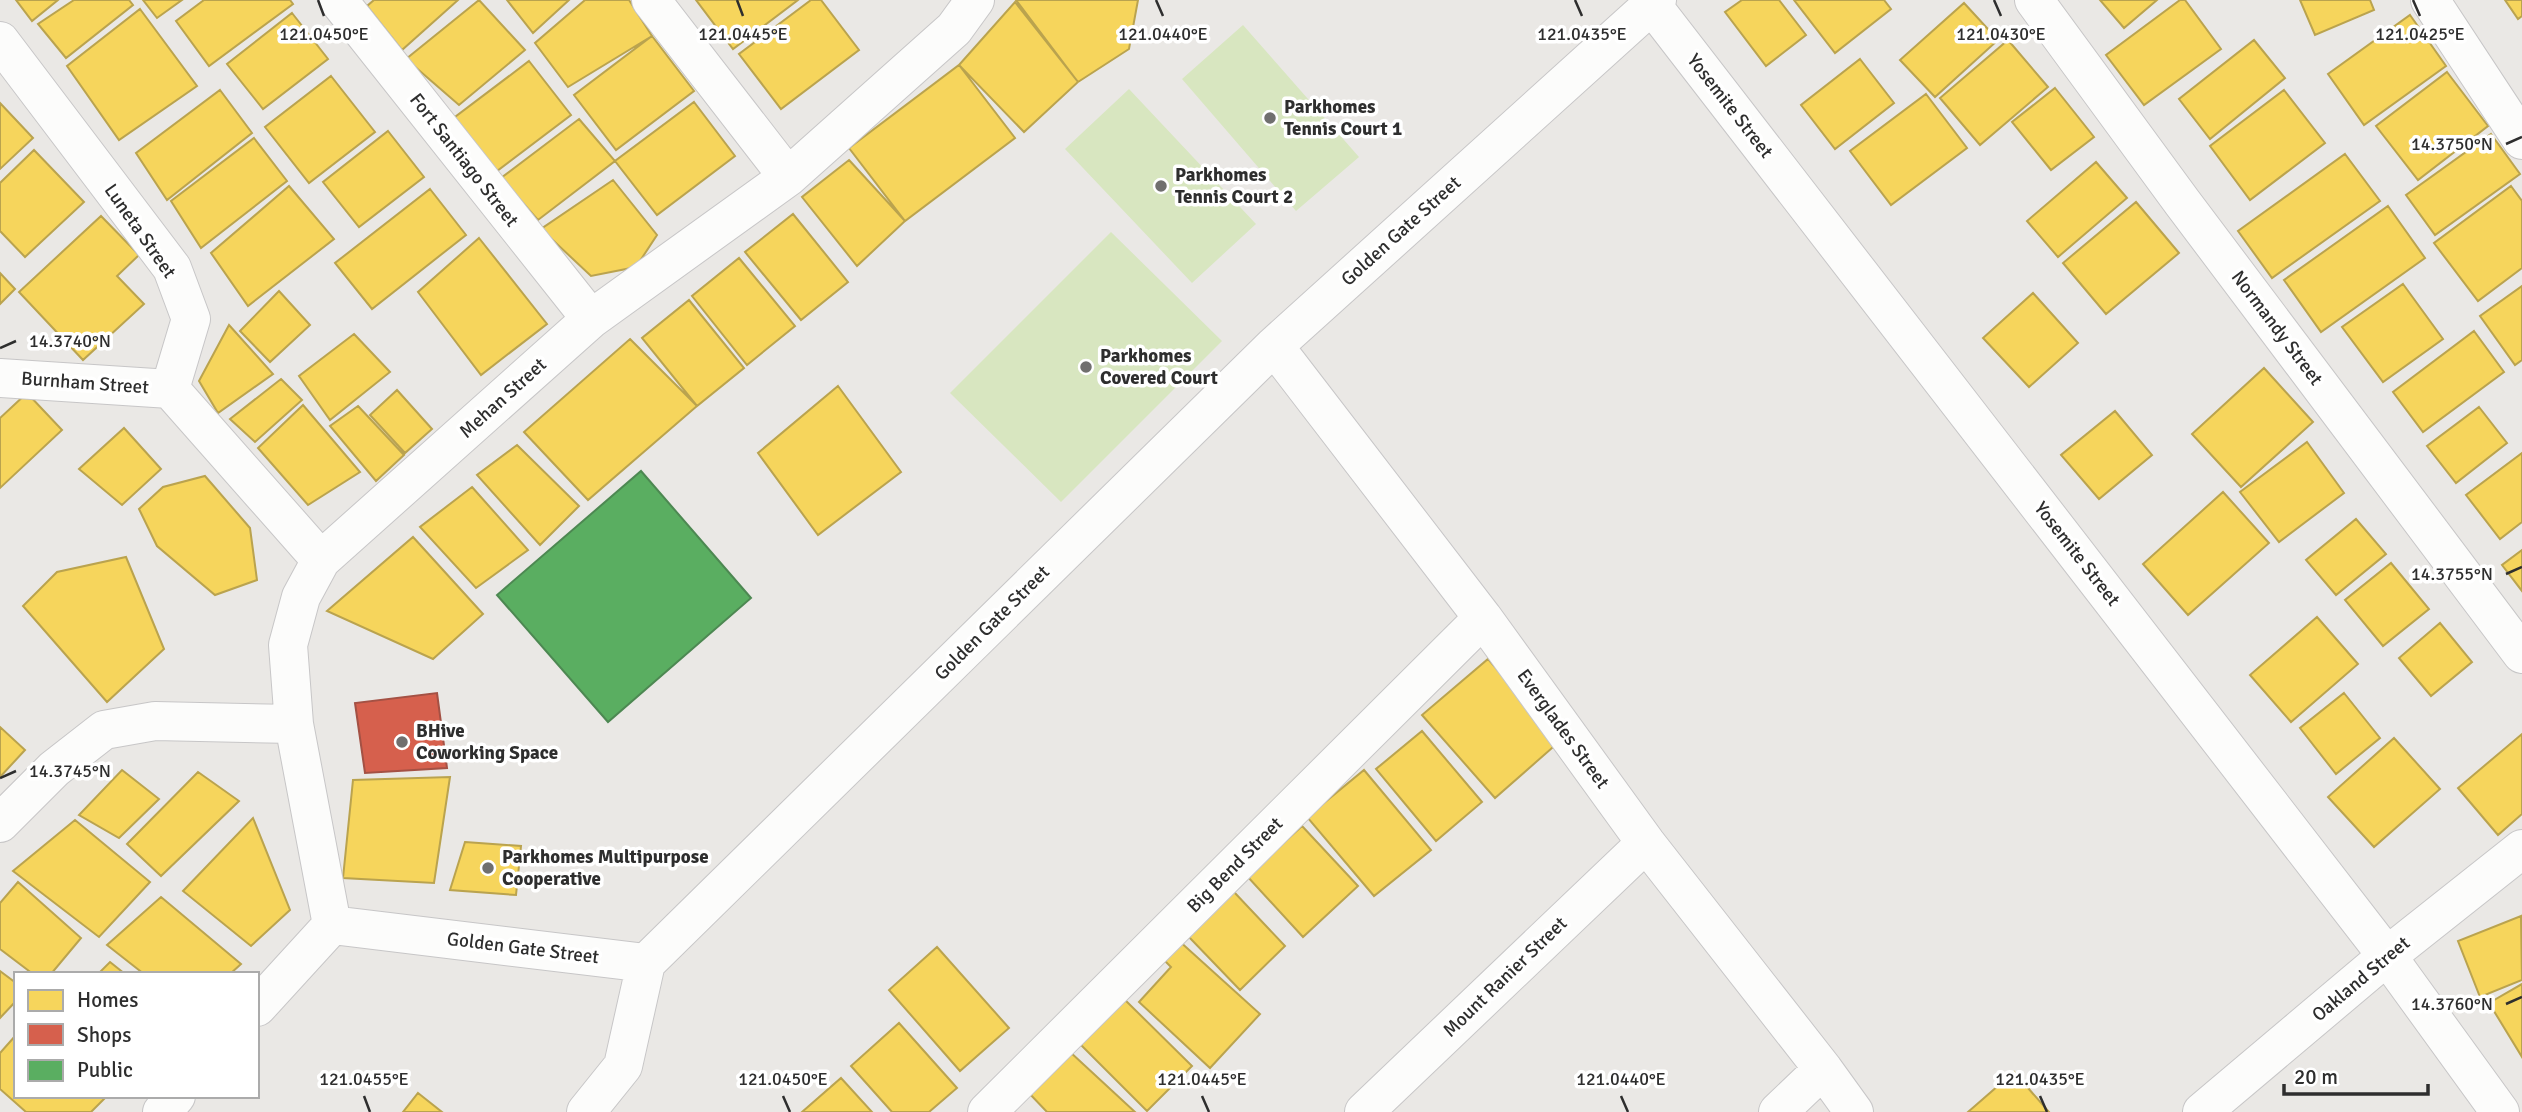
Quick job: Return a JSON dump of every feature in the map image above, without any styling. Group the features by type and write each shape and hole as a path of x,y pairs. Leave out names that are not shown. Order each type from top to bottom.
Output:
{"street":[{"name":"Fort Santiago Street","path":"338,0 591,319"},
{"path":"651,0 788,177"},
{"name":"Mehan Street","path":"332,925 294,724 288,645 301,597 321,560 591,319 788,177 954,29 975,0"},
{"name":"Normandy Street","path":"2034,0 2522,654"},
{"path":"2430,0 2522,140"},
{"name":"Golden Gate Street","path":"332,925 646,963 1274,346 1652,1"},
{"name":"Yosemite Street","path":"1652,1 2387,956 2500,1112"},
{"name":"Luneta Street","path":"0,41 172,268 191,318 170,389"},
{"name":"Everglades Street","path":"1274,346 1483,618 1646,843 1854,1112"},
{"name":"Burnham Street","path":"0,378 170,389"},
{"path":"170,389 321,560"},
{"name":"Big Bend Street","path":"987,1112 1483,618"},
{"path":"0,823 54,769 104,730 155,721 294,724"},
{"name":"Mount Ranier Street","path":"1364,1112 1646,843"},
{"name":"Oakland Street","path":"2202,1112 2387,956 2522,849"},
{"path":"259,1005 332,925"},
{"path":"586,1112 623,1066 646,963"},
{"path":"1778,1112 1823,1069"},
{"path":"162,1112 174,1098"}],"green space":[{"name":"Parkhomes Tennis Court 1","path":"1243,25 1359,157 1296,211 1182,79"},
{"name":"Parkhomes Tennis Court 2","path":"1129,89 1256,224 1192,283 1065,149"},
{"name":"Parkhomes Covered Court","path":"1111,232 1222,341 1061,502 950,393"}],"building: Homes":[{"path":"16,0 58,0 32,21"},
{"path":"74,0 129,0 133,5 66,58 38,24"},
{"path":"143,0 182,0 157,18"},
{"path":"204,0 290,0 293,4 209,66 176,21"},
{"path":"374,0 458,0 402,50 367,6"},
{"path":"479,0 525,50 459,105 406,59"},
{"path":"507,0 569,0 533,33"},
{"path":"585,0 629,0 652,36 568,87 535,43"},
{"path":"696,0 798,0 733,49"},
{"path":"811,0 821,0 859,50 781,109 739,54"},
{"path":"1016,0 1138,0 1129,49 1078,82"},
{"path":"1742,0 1779,0 1806,35 1766,66 1725,12"},
{"path":"1794,0 1884,0 1891,9 1835,53"},
{"path":"2100,0 2157,0 2124,28"},
{"path":"2180,0 2185,0 2221,49 2144,105 2106,55"},
{"path":"2300,0 2370,0 2374,10 2315,35"},
{"path":"2505,0 2522,0 2522,16 2518,19"},
{"path":"1015,2 1078,82 1024,132 959,65"},
{"path":"1964,3 1998,40 1935,97 1900,60"},
{"path":"140,9 197,86 119,140 67,66"},
{"path":"292,13 328,59 263,109 227,64"},
{"path":"2410,15 2446,66 2364,125 2328,74"},
{"path":"652,36 694,91 616,150 574,95"},
{"path":"2008,40 2048,87 1980,145 1940,98"},
{"path":"2254,40 2285,78 2210,139 2179,99"},
{"path":"1860,59 1894,103 1835,149 1801,105"},
{"path":"529,61 571,115 493,174 451,120"},
{"path":"959,65 1015,138 905,221 849,148"},
{"path":"2447,72 2488,126 2418,180 2376,126"},
{"path":"331,76 375,132 309,183 265,127"},
{"path":"2055,88 2094,137 2051,170 2012,122"},
{"path":"220,90 252,133 167,200 136,153"},
{"path":"2284,90 2325,143 2250,200 2210,146"},
{"path":"1926,94 1967,148 1891,205 1850,151"},
{"path":"694,102 735,156 657,215 615,161"},
{"path":"0,103 33,138 0,169"},
{"path":"579,119 615,161 538,220 501,178"},
{"path":"388,131 424,177 359,227 323,182"},
{"path":"2491,134 2520,174 2435,235 2406,195"},
{"path":"254,138 287,181 201,248 171,201"},
{"path":"34,150 84,202 25,257 0,231 0,183"},
{"path":"2345,154 2380,201 2272,278 2238,231"},
{"path":"849,160 905,221 857,266 802,197"},
{"path":"2096,162 2127,198 2058,257 2027,221"},
{"path":"613,180 657,235 636,267 591,276 541,229"},
{"path":"289,186 334,239 248,306 211,253"},
{"path":"2511,186 2522,201 2522,268 2478,301 2434,243"},
{"path":"430,189 466,235 372,309 335,263"},
{"path":"2136,202 2179,253 2106,314 2063,263"},
{"path":"2388,206 2425,258 2321,332 2284,280"},
{"path":"793,214 848,282 801,320 745,252"},
{"path":"101,216 139,255 117,276 144,304 83,360 19,292"},
{"path":"479,238 547,324 481,375 418,292"},
{"path":"739,258 795,326 747,365 692,296"},
{"path":"0,273 15,289 0,304"},
{"path":"2403,284 2443,339 2383,382 2342,327"},
{"path":"2522,286 2522,360 2515,365 2480,316"},
{"path":"279,291 310,325 270,362 240,331"},
{"path":"2033,293 2078,343 2029,387 1983,338"},
{"path":"689,300 744,368 697,406 642,338"},
{"path":"229,325 273,374 218,413 199,381"},
{"path":"2474,331 2504,372 2423,432 2393,392"},
{"path":"354,334 390,372 330,420 299,376"},
{"path":"630,339 697,406 588,500 524,432"},
{"path":"2264,368 2313,422 2241,487 2192,434"},
{"path":"281,379 302,400 255,442 230,419"},
{"path":"838,386 901,472 818,535 758,453"},
{"path":"397,390 432,429 405,453 370,415"},
{"path":"27,393 62,430 0,488 0,418"},
{"path":"303,405 360,472 308,505 258,448"},
{"path":"358,406 404,455 376,481 330,426"},
{"path":"2479,407 2507,443 2456,483 2427,446"},
{"path":"2115,411 2152,455 2099,499 2061,455"},
{"path":"124,428 161,469 122,505 79,469"},
{"path":"2307,442 2344,493 2279,542 2240,492"},
{"path":"517,445 579,506 540,545 477,475"},
{"path":"2522,453 2522,522 2500,539 2466,495"},
{"path":"205,476 250,528 257,580 215,595 157,546 139,509 163,487"},
{"path":"472,487 528,550 476,588 420,527"},
{"path":"2223,492 2269,543 2188,615 2143,564"},
{"path":"2356,519 2386,554 2336,595 2306,560"},
{"path":"413,537 483,614 433,659 327,611"},
{"path":"2522,550 2522,591 2502,565"},
{"path":"126,557 164,649 107,702 23,606 57,572"},
{"path":"2391,563 2429,609 2383,646 2345,600"},
{"path":"2317,617 2358,664 2291,722 2250,675"},
{"path":"2440,623 2472,662 2431,696 2399,658"},
{"path":"1488,659 1560,741 1495,798 1422,715"},
{"path":"2344,693 2380,738 2336,774 2300,728"},
{"path":"0,727 25,750 0,777"},
{"path":"1422,731 1482,802 1436,841 1376,769"},
{"path":"2522,734 2522,814 2498,835 2458,788"},
{"path":"2394,738 2440,789 2374,847 2328,797"},
{"path":"122,770 159,799 119,838 79,815"},
{"path":"1364,770 1431,850 1374,896 1307,817"},
{"path":"198,772 239,801 161,876 127,844"},
{"path":"450,777 434,883 343,878 353,780"},
{"path":"253,818 290,910 251,946 183,891"},
{"path":"75,820 150,882 99,937 13,871"},
{"path":"1302,826 1358,886 1303,937 1247,876"},
{"name":"Parkhomes Multipurpose Cooperative","path":"465,842 521,846 516,895 450,890"},
{"path":"18,882 81,938 53,972 30,972 0,949 0,903"},
{"path":"1234,892 1285,946 1240,990 1188,936"},
{"path":"161,897 241,964 232,972 141,972 107,945"},
{"path":"2521,916 2522,980 2480,997 2458,941"},
{"path":"1177,939 1260,1014 1210,1068 1139,1002 1171,967 1160,956"},
{"path":"937,947 1009,1028 960,1071 889,990"},
{"path":"110,962 122,972 100,972"},
{"path":"0,971 14,982 14,1003 0,1018"},
{"path":"2522,984 2522,1057 2489,1003"},
{"path":"1120,995 1192,1066 1147,1111 1075,1039"},
{"path":"899,1023 957,1088 929,1112 892,1112 851,1066"},
{"path":"14,1037 14,1098 105,1098 91,1112 26,1112 0,1089 0,1053"},
{"path":"1069,1051 1135,1112 1047,1112 1027,1091"},
{"path":"2014,1072 2049,1112 1968,1112"},
{"path":"841,1078 872,1112 802,1112"},
{"path":"418,1093 442,1112 403,1112"}],"building: Shops":[{"path":"437,693 447,768 365,773 355,703"}],"building: Public":[{"path":"641,471 751,598 608,722 497,595"}],"place":[{"name":"Parkhomes Tennis Court 1","path":"1270,118"},
{"name":"Parkhomes Tennis Court 2","path":"1161,186"},
{"name":"Parkhomes Covered Court","path":"1086,367"},
{"name":"BHive Coworking Space","path":"402,742"},
{"name":"Parkhomes Multipurpose Cooperative","path":"488,868"}]}
